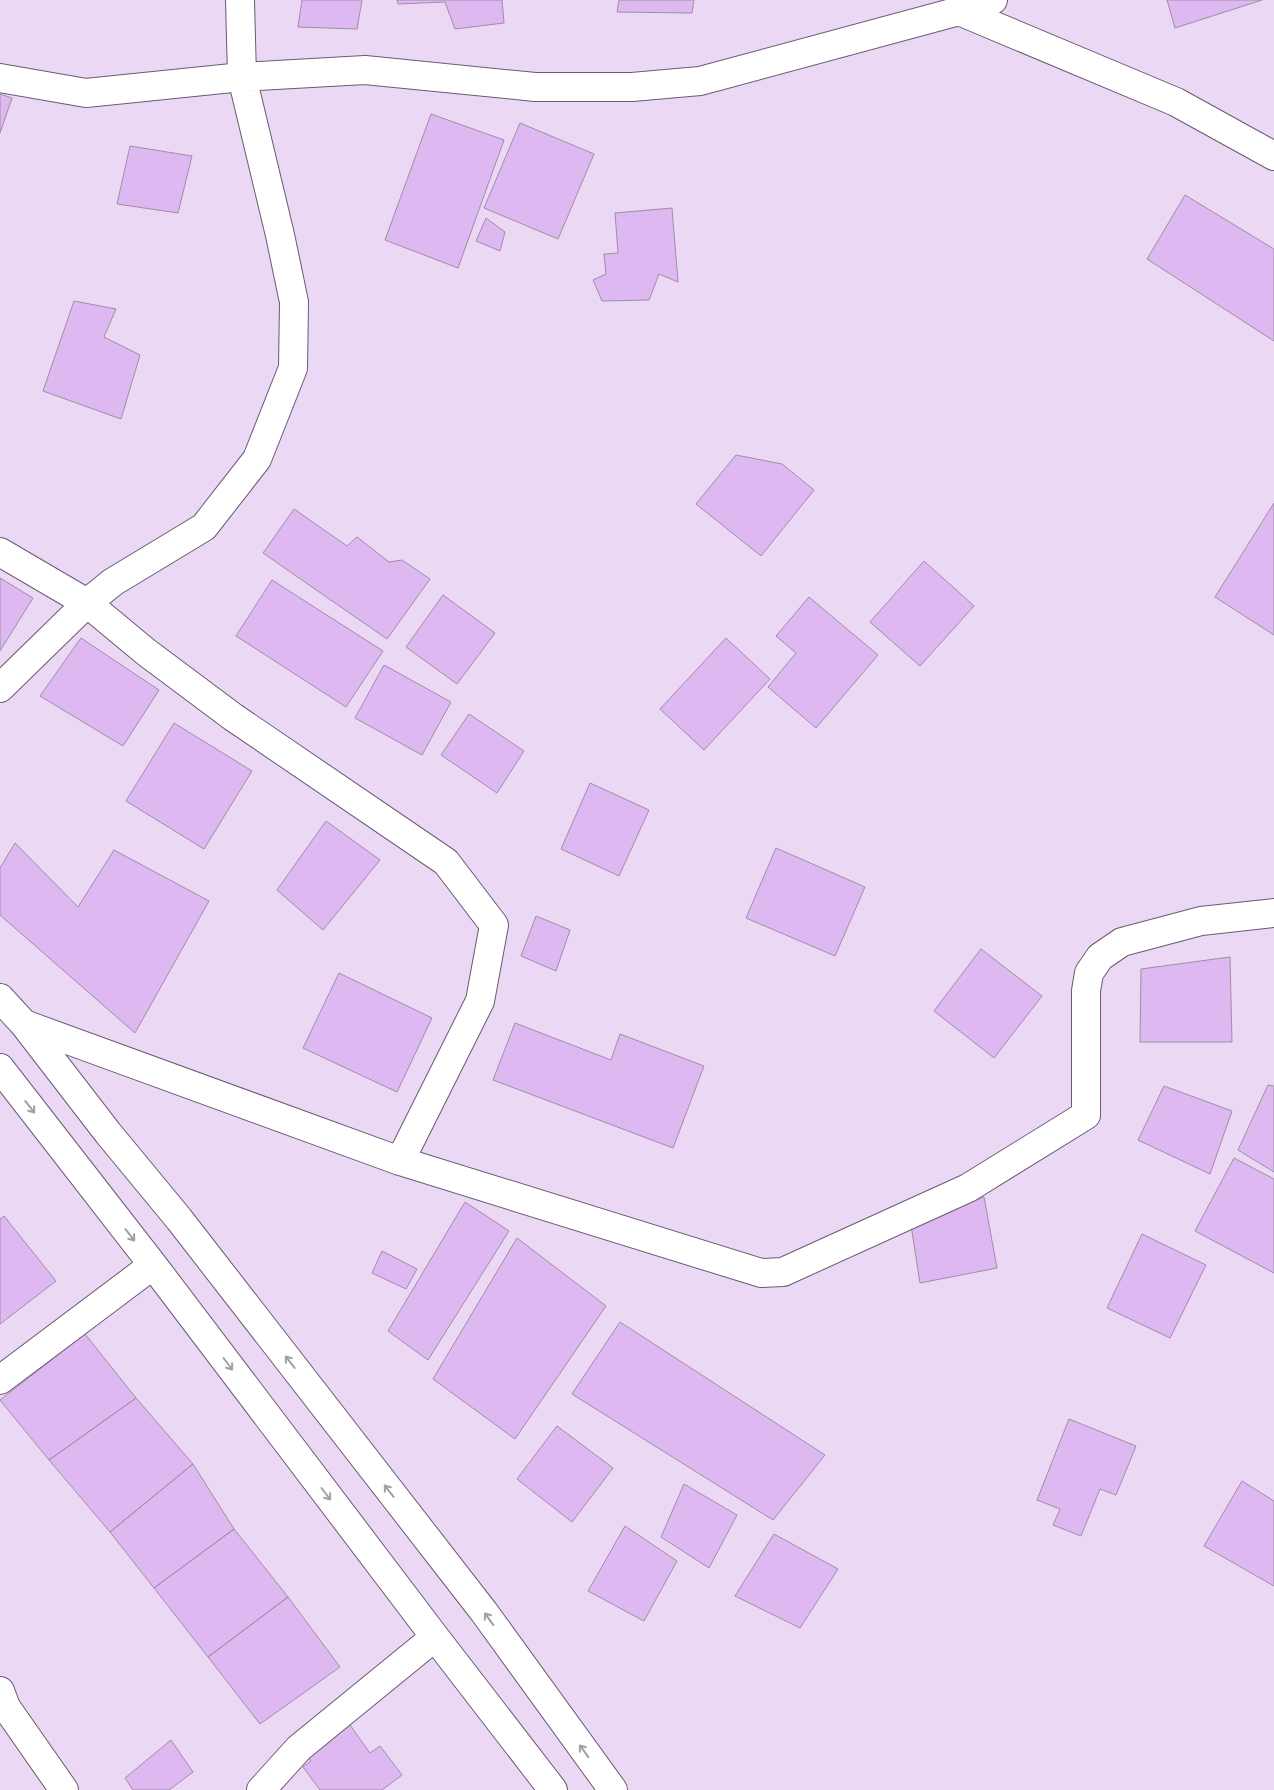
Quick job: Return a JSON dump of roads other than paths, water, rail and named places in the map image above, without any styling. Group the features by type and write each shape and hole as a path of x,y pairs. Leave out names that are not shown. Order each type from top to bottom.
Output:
{"street":[{"path":"0,688 87,603 113,582 204,527 257,458 293,368 294,302 278,226 242,77 240,0"},
{"path":"0,78 86,93 242,77 365,70 535,87 632,87 690,82 710,78 959,11 993,0"},
{"path":"959,11 1176,102 1274,156"},
{"path":"0,552 87,603 146,652 233,717 446,862 494,925 480,1001 400,1161"},
{"path":"24,1024 400,1161 761,1273 782,1272 968,1188 1086,1115 1086,992 1089,973 1100,957 1122,942 1202,921 1274,913"},
{"path":"0,998 24,1024 108,1133 179,1219 484,1612 613,1790"},
{"path":"0,1068 153,1265 553,1790"},
{"path":"0,1380 153,1265"},
{"path":"261,1790 300,1748 435,1637"},
{"path":"0,1691 6,1707 64,1790"}]}
